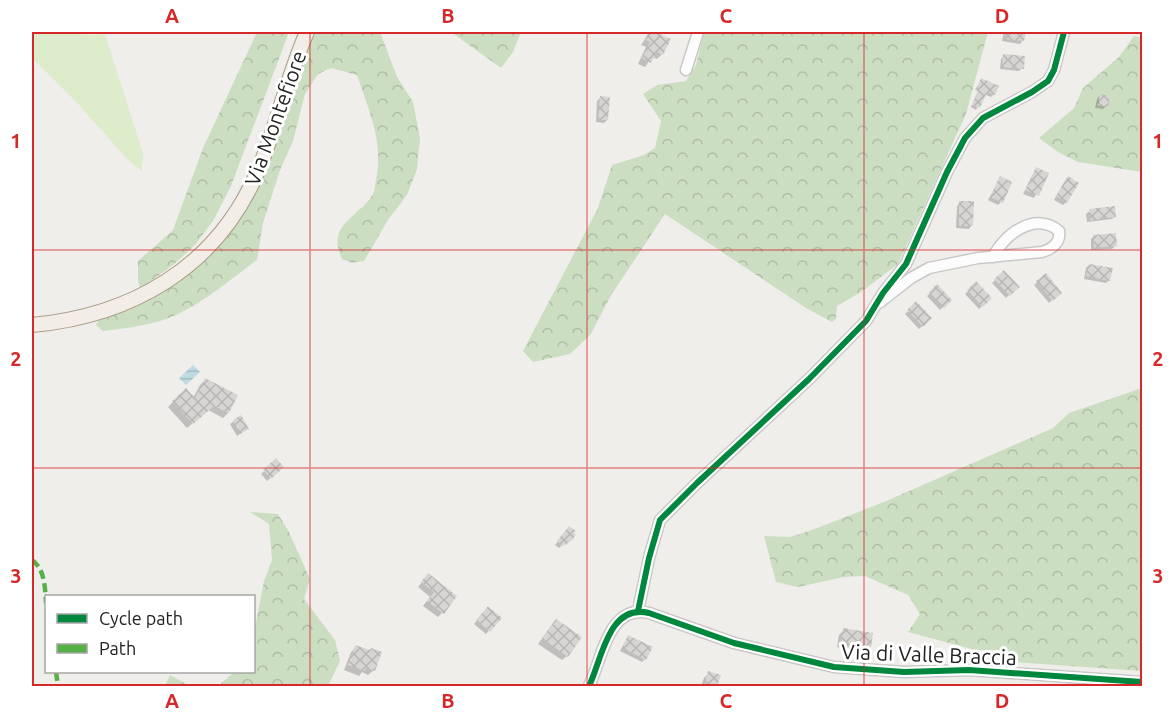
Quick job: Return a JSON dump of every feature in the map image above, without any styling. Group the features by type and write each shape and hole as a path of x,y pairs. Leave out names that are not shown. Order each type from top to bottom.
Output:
{"main road":[{"name":"Via Montefiore","path":"32,325 83,317 127,303 165,283 204,251 235,213 252,184 307,32"}],"street":[{"path":"686,70 698,32"},
{"path":"588,687 614,627 624,615 638,611 651,549 662,518 809,379 866,321 906,264 949,166 963,141 983,118 1048,81 1054,70 1064,32"},
{"path":"876,305 925,269 967,260 993,257 1046,250 1057,242 1060,236 1059,231 1046,224 1029,224 1004,240 993,257"},
{"name":"Via di Valle Braccia","path":"638,611 744,646 834,667 903,672 969,670 1143,682"}],"green space":[{"path":"32,32 105,34 143,153 142,171 128,160 80,106 32,58"},
{"path":"257,32 289,32 231,186 213,221 195,245 173,265 140,289 138,261 173,230 203,148"},
{"path":"313,32 380,32 397,77 413,102 420,138 417,169 407,195 388,220 364,261 352,263 342,259 338,237 346,222 374,192 378,166 377,140 357,75 331,68 318,74 305,94 293,141 280,170 263,223 257,260 216,291 182,312 155,323 103,331 96,325 102,315 141,301 227,231"},
{"path":"451,32 521,32 513,52 501,68"},
{"path":"704,32 988,32 966,114 898,264 861,292 837,306 836,319 832,322 806,308 665,214 610,297 591,334 570,354 533,362 523,351 598,208 612,165 644,155 655,148 661,121 643,94 657,85 686,81 696,65"},
{"path":"1134,36 1142,38 1142,172 1078,162 1058,152 1039,138 1074,108 1083,88 1119,57"},
{"path":"1142,388 1142,671 1014,662 996,650 975,650 908,632 920,614 908,595 865,576 844,577 798,587 776,582 764,536 790,537 884,502 1053,428 1069,413"},
{"path":"250,512 278,514 289,532 310,579 304,599 335,640 340,661 328,686 218,686 233,673 255,673 255,628 264,581 272,560 269,524"},
{"path":"170,675 190,686 165,686"}],"water":[{"path":"193,365 200,372 186,385 179,378"}],"building":[{"path":"649,32 655,32 671,39 663,55 657,52 651,63 642,58 650,42 645,39"},
{"path":"1006,32 1026,32 1024,41 1005,39"},
{"path":"1003,54 1025,56 1024,69 1002,67"},
{"path":"981,78 999,86 995,95 987,92 980,108 972,105 980,88 977,87"},
{"path":"1100,94 1110,96 1108,107 1098,105"},
{"path":"600,96 610,97 608,120 598,120"},
{"path":"1036,167 1049,173 1039,196 1025,190"},
{"path":"1000,176 1012,182 1003,203 990,197"},
{"path":"1068,176 1079,183 1067,203 1056,196"},
{"path":"959,201 974,201 973,226 959,226"},
{"path":"1115,206 1116,217 1090,220 1089,209"},
{"path":"1116,233 1117,246 1094,248 1093,235"},
{"path":"1089,264 1113,268 1110,281 1086,276"},
{"path":"1004,270 1020,287 1010,296 994,279"},
{"path":"1046,273 1062,293 1053,301 1036,281"},
{"path":"976,281 992,298 983,307 967,290"},
{"path":"937,284 952,300 944,308 929,292"},
{"path":"916,301 932,318 923,327 907,310"},
{"path":"205,378 238,395 229,413 214,406 193,424 172,401 186,388 195,398"},
{"path":"241,415 249,429 240,434 233,420"},
{"path":"276,458 284,467 271,479 263,470"},
{"path":"569,526 576,531 574,533 576,535 563,546 557,541"},
{"path":"428,573 457,596 444,614 427,601 434,592 421,582"},
{"path":"488,606 502,618 490,632 476,620"},
{"path":"556,619 582,637 568,657 542,638"},
{"path":"843,628 873,633 871,648 841,642"},
{"path":"628,635 653,647 646,660 622,648"},
{"path":"355,645 382,652 375,671 366,668 365,671 348,665"},
{"path":"708,671 721,675 717,687 704,687"}],"marked path":[{"path":"32,560 40,568 46,595"},
{"path":"56,673 58,686"}],"cycle path":[{"path":"638,611 660,520 809,379 866,321 883,293 906,264 947,172 965,138 983,118 1048,81 1054,70 1064,32"},
{"path":"589,686 608,636 615,625 624,617 635,612 649,613 734,643 834,667 904,672 969,670 1142,682"}]}
